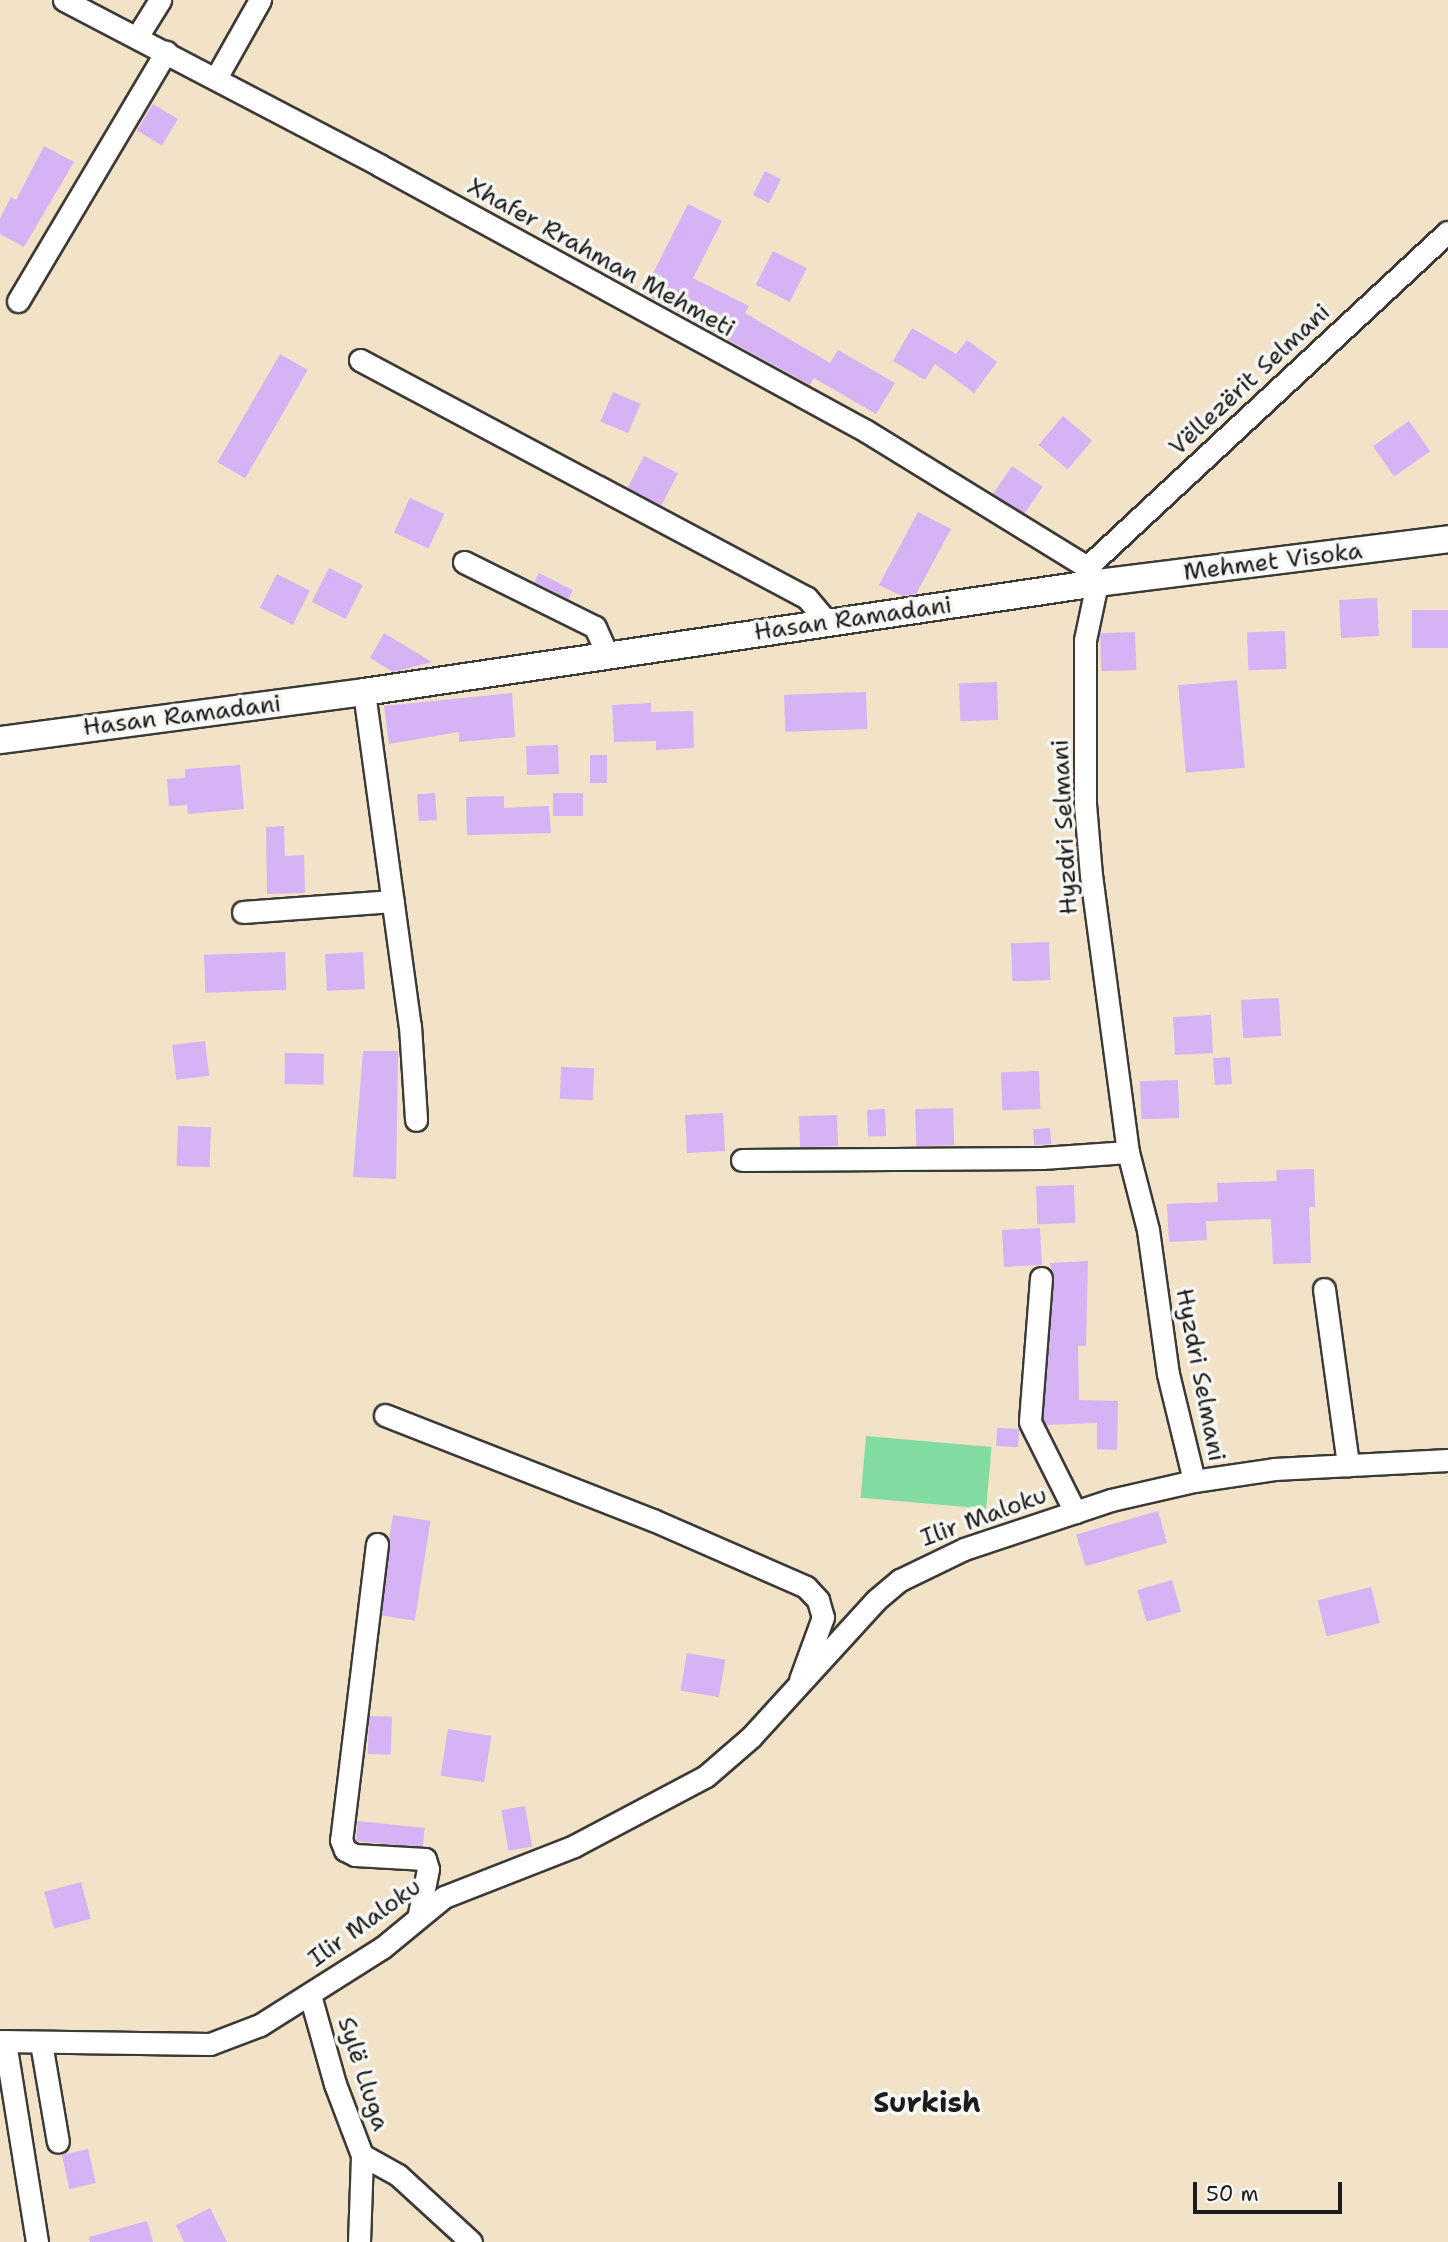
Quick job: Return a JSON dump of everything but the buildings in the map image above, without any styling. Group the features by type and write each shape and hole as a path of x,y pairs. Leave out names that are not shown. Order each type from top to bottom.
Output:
{"main road":[{"name":"Mehmet Visoka","path":"1092,575 1448,539"},
{"name":"Hasan Ramadani","path":"0,740 364,692 828,623 1092,575"}],"street":[{"name":"Xhafer Rrahman Mehmeti","path":"64,0 216,78 866,431 1092,575"},
{"path":"137,37 160,0"},
{"path":"216,78 261,0"},
{"path":"18,301 166,52"},
{"name":"Vëllezërit Selmani","path":"1092,575 1448,232"},
{"path":"360,360 807,597 828,623"},
{"path":"464,562 595,626 608,656"},
{"name":"Hyzdri Selmani","path":"1092,575 1085,640 1085,804 1128,1152 1148,1230 1168,1374 1194,1481 1274,1469 1448,1460"},
{"path":"364,692 410,1026 416,1120"},
{"path":"243,912 393,901"},
{"path":"742,1160 1042,1158 1128,1152"},
{"path":"1041,1278 1030,1422 1075,1512"},
{"path":"1324,1289 1348,1465"},
{"name":"Ilir Maloku","path":"385,1415 653,1520 806,1587 818,1600 823,1617 797,1690"},
{"name":"Ilir Maloku","path":"2,2041 210,2044 260,2025 382,1948 419,1914 444,1897 553,1856 681,1792 730,1757 797,1690 876,1600 900,1580 964,1549 1075,1512 1194,1481"},
{"path":"377,1544 341,1840 345,1850 355,1855 425,1859 428,1869 419,1914"},
{"name":"Sylë Lluga","path":"310,1995 335,2084 362,2155 398,2175 471,2242"},
{"path":"2,2041 37,2242"},
{"path":"41,2043 58,2142"},
{"path":"359,2242 362,2155"}],"green space":[{"path":"866,1436 992,1447 986,1509 861,1498"}],"district":[{"name":"Surkish","path":"927,2102"}]}
